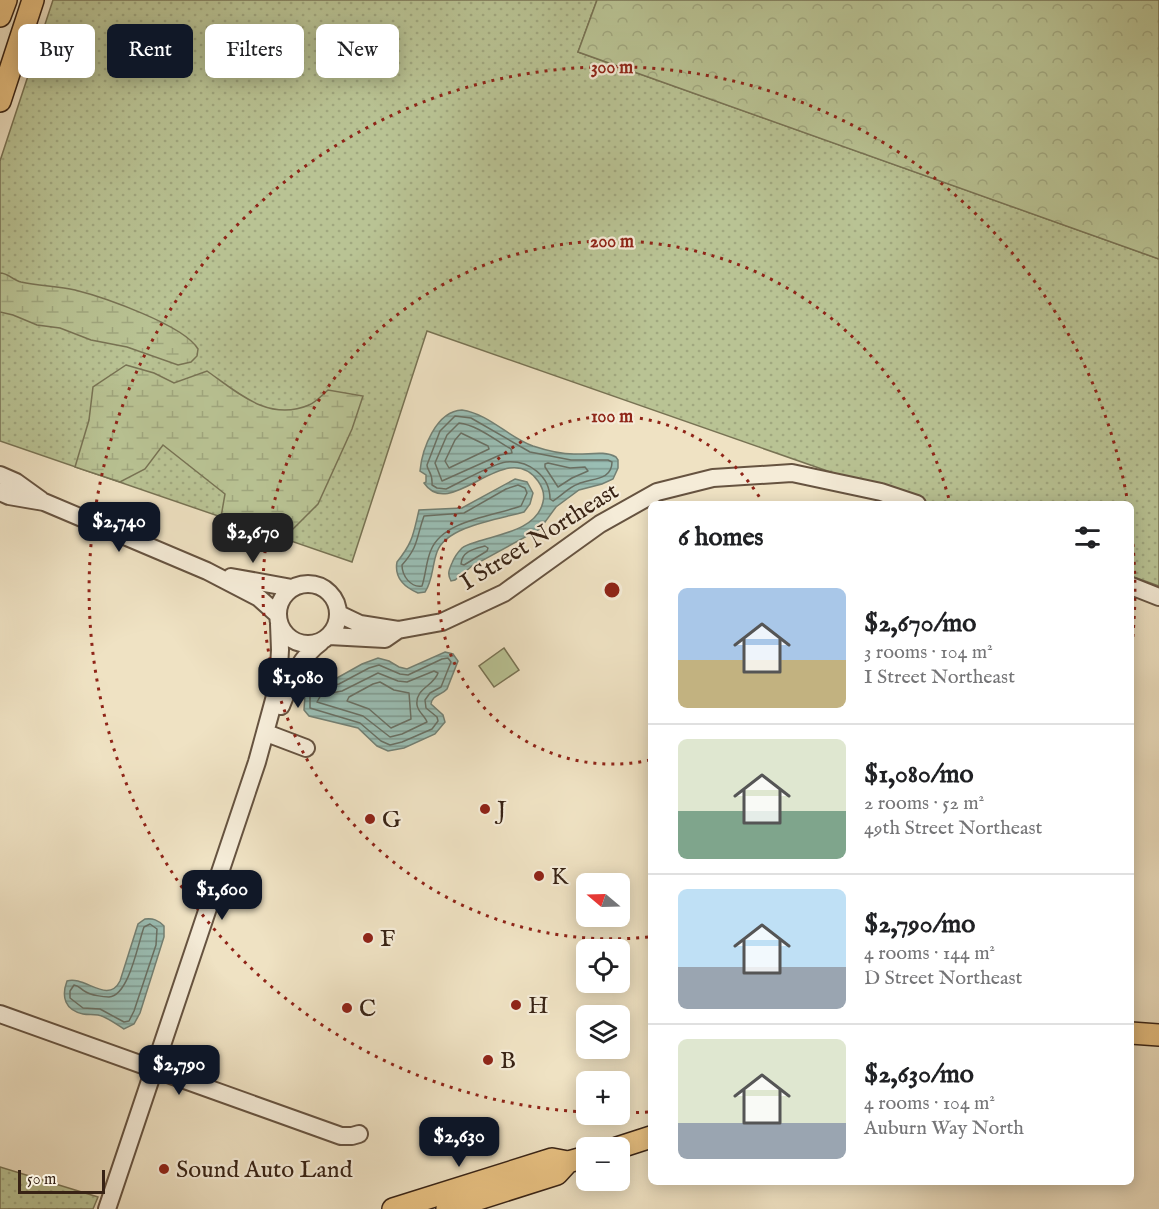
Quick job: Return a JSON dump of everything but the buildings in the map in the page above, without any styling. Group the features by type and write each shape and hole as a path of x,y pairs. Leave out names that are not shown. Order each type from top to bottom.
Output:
{"main road":[{"path":"0,16 6,0"},
{"path":"0,101 33,0"},
{"path":"1134,1033 1159,1035"},
{"path":"630,1144 648,1138"},
{"path":"393,1209 552,1159 572,1160"},
{"path":"447,1209 557,1174 572,1160"}],"street":[{"name":"I Street Northeast","path":"339,614 360,624 398,630 442,622 504,593 600,524 657,492 713,478 792,473 881,492 908,501"},
{"path":"0,475 16,482 44,502 207,572 259,598 278,619 284,633 291,640 311,645 325,639"},
{"path":"0,492 9,496 44,502"},
{"path":"207,572 265,585 292,588"},
{"path":"107,1209 257,762 278,686 279,604 292,588 302,584 322,587 335,600 339,614 335,629 309,651 295,673 257,762"},
{"path":"1134,587 1159,597"},
{"name":"I Street Northeast","path":"325,639 384,639 398,630"},
{"path":"269,734 306,748"},
{"path":"0,1014 341,1136 358,1134"}],"green space":[{"path":"53,0 597,0 578,52 1159,259 1159,586 1134,577 1134,501 913,501 427,331 352,562 0,441 0,161 27,78 95,78 95,24 45,24"},
{"path":"597,0 1159,0 1159,259 578,52"},
{"path":"0,273 21,282 88,294 142,313 190,340 198,349 197,356 191,362 178,365 127,347 91,340 60,328 37,325 0,312"},
{"path":"126,365 154,373 174,383 207,371 255,403 281,410 309,405 328,390 363,396 352,429 318,504 284,538 221,517 225,494 163,445 145,469 120,482 75,467 89,420 93,387"},
{"path":"504,648 519,670 494,687 479,666"},
{"path":"0,1167 98,1197 93,1209 0,1209"}],"water":[{"path":"462,410 481,416 524,442 538,447 564,453 611,455 618,460 618,468 613,479 579,490 556,507 540,529 472,566 451,581 450,568 462,548 526,524 539,511 544,496 538,481 525,470 510,468 495,472 449,493 435,493 424,483 426,475 420,471 427,442 445,417"},
{"path":"515,479 527,482 533,493 530,504 524,512 475,525 451,536 442,543 425,592 418,593 401,581 397,573 397,562 412,538 419,510 462,508"},
{"path":"445,652 453,654 458,661 447,689 433,699 431,704 443,715 445,722 435,734 404,748 388,751 377,746 358,728 309,716 304,710 305,694 316,682 337,678 378,658 407,669"},
{"path":"145,919 160,922 164,926 164,937 140,1013 134,1024 124,1029 101,1016 83,1014 68,1006 64,992 67,981 74,980 102,990 115,988 120,981 138,924"}],"place":[{"name":"J","path":"485,809"},
{"name":"G","path":"370,819"},
{"name":"K","path":"539,876"},
{"name":"F","path":"368,938"},
{"name":"H","path":"516,1005"},
{"name":"C","path":"347,1008"},
{"name":"B","path":"488,1060"},
{"name":"Sound Auto Land","path":"164,1169"}]}
